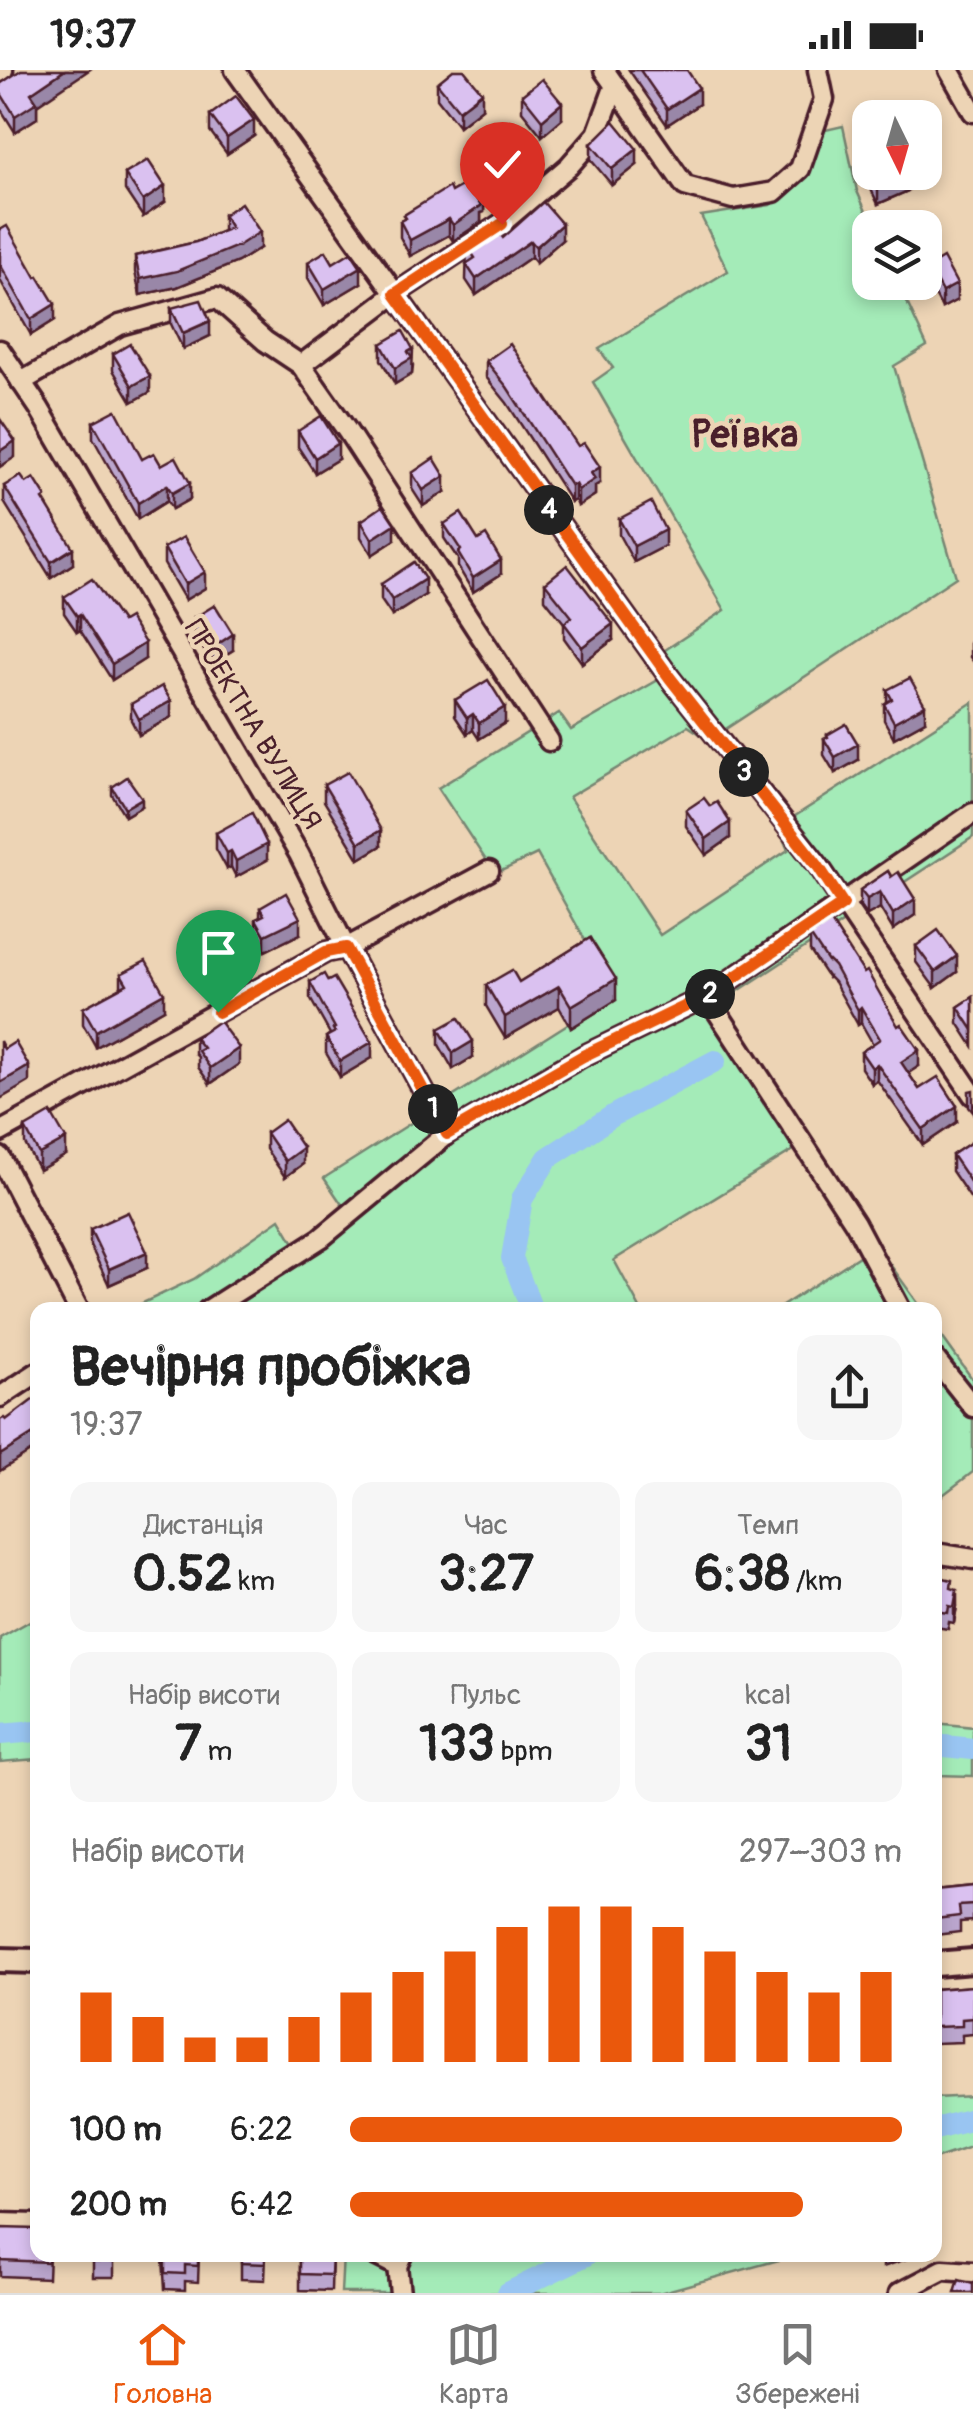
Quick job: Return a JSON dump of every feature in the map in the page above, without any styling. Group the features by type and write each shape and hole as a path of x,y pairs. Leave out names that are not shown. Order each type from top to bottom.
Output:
{"street":[{"path":"235,70 670,678 818,866 973,1095"},
{"path":"609,78 685,186 733,198 774,192 800,170 824,99 818,70"},
{"path":"949,70 973,112"},
{"path":"301,364 395,294 502,224 570,166 597,134 609,78"},
{"path":"21,382 120,325 218,298 266,341 301,364 549,741"},
{"name":"ПРОЕКТНА ВУЛИЦЯ","path":"0,350 39,408 299,854 447,1134"},
{"path":"221,1302 321,1238 447,1134 583,1056 707,996 973,813"},
{"path":"0,1132 326,952 346,948 489,870"},
{"path":"707,996 855,1223 897,1302"},
{"path":"0,1157 75,1302"},
{"path":"942,1368 973,1408"},
{"path":"0,1398 30,1377"},
{"path":"942,1555 973,1559"},
{"path":"0,1960 30,1961"},
{"path":"942,1963 973,1961"},
{"path":"0,2224 30,2224"},
{"path":"400,2262 400,2293"},
{"path":"899,2293 943,2270 973,2272"}],"green space":[{"path":"843,126 852,168 852,190 857,190 865,210 852,210 852,300 906,300 927,346 894,366 956,577 709,740 688,726 569,797 660,935 788,850 778,827 973,702 973,837 723,1001 808,1141 614,1260 637,1302 145,1302 194,1279 280,1219 294,1243 345,1209 324,1178 615,994 537,854 495,874 438,788 559,713 571,730 658,680 647,662 725,610 593,382 613,368 599,349 728,271 701,216 770,205 801,182 821,131"},
{"path":"876,1245 917,1302 788,1302"},
{"path":"942,1337 973,1380 973,1472 942,1496"},
{"path":"30,1621 30,1760 0,1762 0,1638"},
{"path":"942,1724 973,1727 973,1776 942,1775"},
{"path":"973,2096 973,2146 942,2157 942,2098"},
{"path":"343,2262 772,2262 659,2293 341,2293"}],"building":[{"path":"21,70 65,70 31,93 37,102 15,116 0,92 0,84"},
{"path":"453,70 464,70 482,92 459,110 437,83"},
{"path":"640,70 687,70 699,88 667,109"},
{"path":"542,79 562,103 542,120 522,95"},
{"path":"236,96 254,120 227,138 210,115"},
{"path":"614,121 637,149 612,169 591,144"},
{"path":"509,149 520,163 482,193 484,196 477,200 481,206 453,225 449,219 410,240 400,221 406,218 404,215 449,187 451,192 488,171 485,168"},
{"path":"148,160 165,186 143,201 125,174"},
{"path":"543,202 562,224 536,247 531,241 476,279 466,264 475,258 467,246 495,227 503,238"},
{"path":"241,203 260,232 238,246 177,271 140,279 135,256 196,242 231,228 223,215"},
{"path":"7,226 55,304 31,319 0,264 0,230"},
{"path":"326,251 333,263 351,252 361,267 324,289 308,262"},
{"path":"942,259 957,284 942,292"},
{"path":"201,300 210,321 183,333 171,308"},
{"path":"403,331 413,349 408,352 412,358 395,368 381,344"},
{"path":"130,344 150,376 132,386 113,354"},
{"path":"510,344 578,446 584,443 600,467 591,473 595,479 578,490 575,484 571,486 486,361"},
{"path":"116,410 142,459 154,453 161,465 176,457 190,483 172,493 167,485 138,503 93,422"},
{"path":"321,416 338,443 315,458 298,431"},
{"path":"0,419 15,441 0,451"},
{"path":"434,458 445,476 423,490 412,473"},
{"path":"21,476 26,483 34,478 73,548 51,562 4,486"},
{"path":"651,502 665,530 634,546 619,519"},
{"path":"383,506 395,524 372,539 361,521"},
{"path":"461,513 478,540 486,535 501,560 473,578 444,524"},
{"path":"184,537 205,572 185,584 164,548"},
{"path":"414,562 425,579 392,600 381,584"},
{"path":"567,565 613,624 582,647 564,623 572,617 545,583"},
{"path":"92,579 122,622 129,618 145,643 112,664 80,614 77,616 64,597"},
{"path":"215,605 233,634 212,648 194,618"},
{"path":"910,678 925,705 894,722 884,704 892,699 887,690"},
{"path":"488,680 505,707 479,723 473,714 467,718 455,700"},
{"path":"162,686 171,701 139,719 131,704"},
{"path":"846,724 858,744 835,757 824,739"},
{"path":"348,772 381,830 359,843 324,785"},
{"path":"127,777 142,798 125,808 112,787"},
{"path":"704,798 710,806 717,802 730,822 706,839 686,810"},
{"path":"252,813 267,844 236,861 216,833"},
{"path":"888,871 891,877 898,872 915,899 893,914 880,892 867,899 860,890"},
{"path":"286,893 300,918 265,935 256,919 264,915 260,908"},
{"path":"831,922 864,973 867,971 898,1026 901,1024 919,1050 901,1062 919,1089 938,1077 957,1106 923,1129 877,1064 872,1068 861,1052 880,1039 810,935"},
{"path":"216,929 225,944 221,947 226,957 201,972 186,948"},
{"path":"938,930 957,956 935,972 916,946"},
{"path":"590,938 616,979 571,1006 559,986 505,1017 486,985 512,970 519,982"},
{"path":"146,961 164,993 96,1031 83,1008 127,984 121,974"},
{"path":"324,974 328,981 334,978 372,1042 340,1061 326,1037 335,1028 310,982"},
{"path":"973,997 973,1030 958,1007"},
{"path":"459,1018 473,1041 453,1053 439,1029"},
{"path":"219,1021 239,1048 210,1068 198,1051 203,1048 195,1038"},
{"path":"0,1041 4,1049 15,1042 29,1066 0,1083"},
{"path":"51,1113 66,1139 39,1154 25,1128"},
{"path":"284,1120 303,1148 285,1161 266,1133"},
{"path":"973,1141 973,1186 952,1155"},
{"path":"128,1212 147,1252 109,1269 90,1229"},
{"path":"30,1402 30,1436 0,1455 0,1420 6,1420"},
{"path":"942,1578 952,1580 951,1588 957,1590 954,1607 949,1606 948,1613 942,1612"},
{"path":"973,1886 973,1905 959,1906 960,1916 942,1918 942,1889"},
{"path":"973,1986 973,2018 962,2019 962,2026 942,2027 942,1988"},
{"path":"0,2228 30,2229 30,2261 0,2260"},
{"path":"165,2262 198,2262 198,2266 185,2265 185,2274 165,2273"},
{"path":"300,2262 332,2262 331,2275 300,2274"},
{"path":"959,2280 973,2284 973,2293 955,2293"}],"waterway":[{"path":"529,1302 512,1258 522,1199 548,1158 614,1115 715,1061"},
{"path":"0,1734 30,1732"},
{"path":"942,1746 973,1749"},
{"path":"942,2127 973,2119"},
{"path":"508,2293 572,2262"}],"district":[{"name":"Реївка","path":"745,434"}],"route":[{"path":"218,1012 326,952 346,948 447,1134 583,1056 707,996 843,904 818,866 670,678 395,294 502,224"}]}
